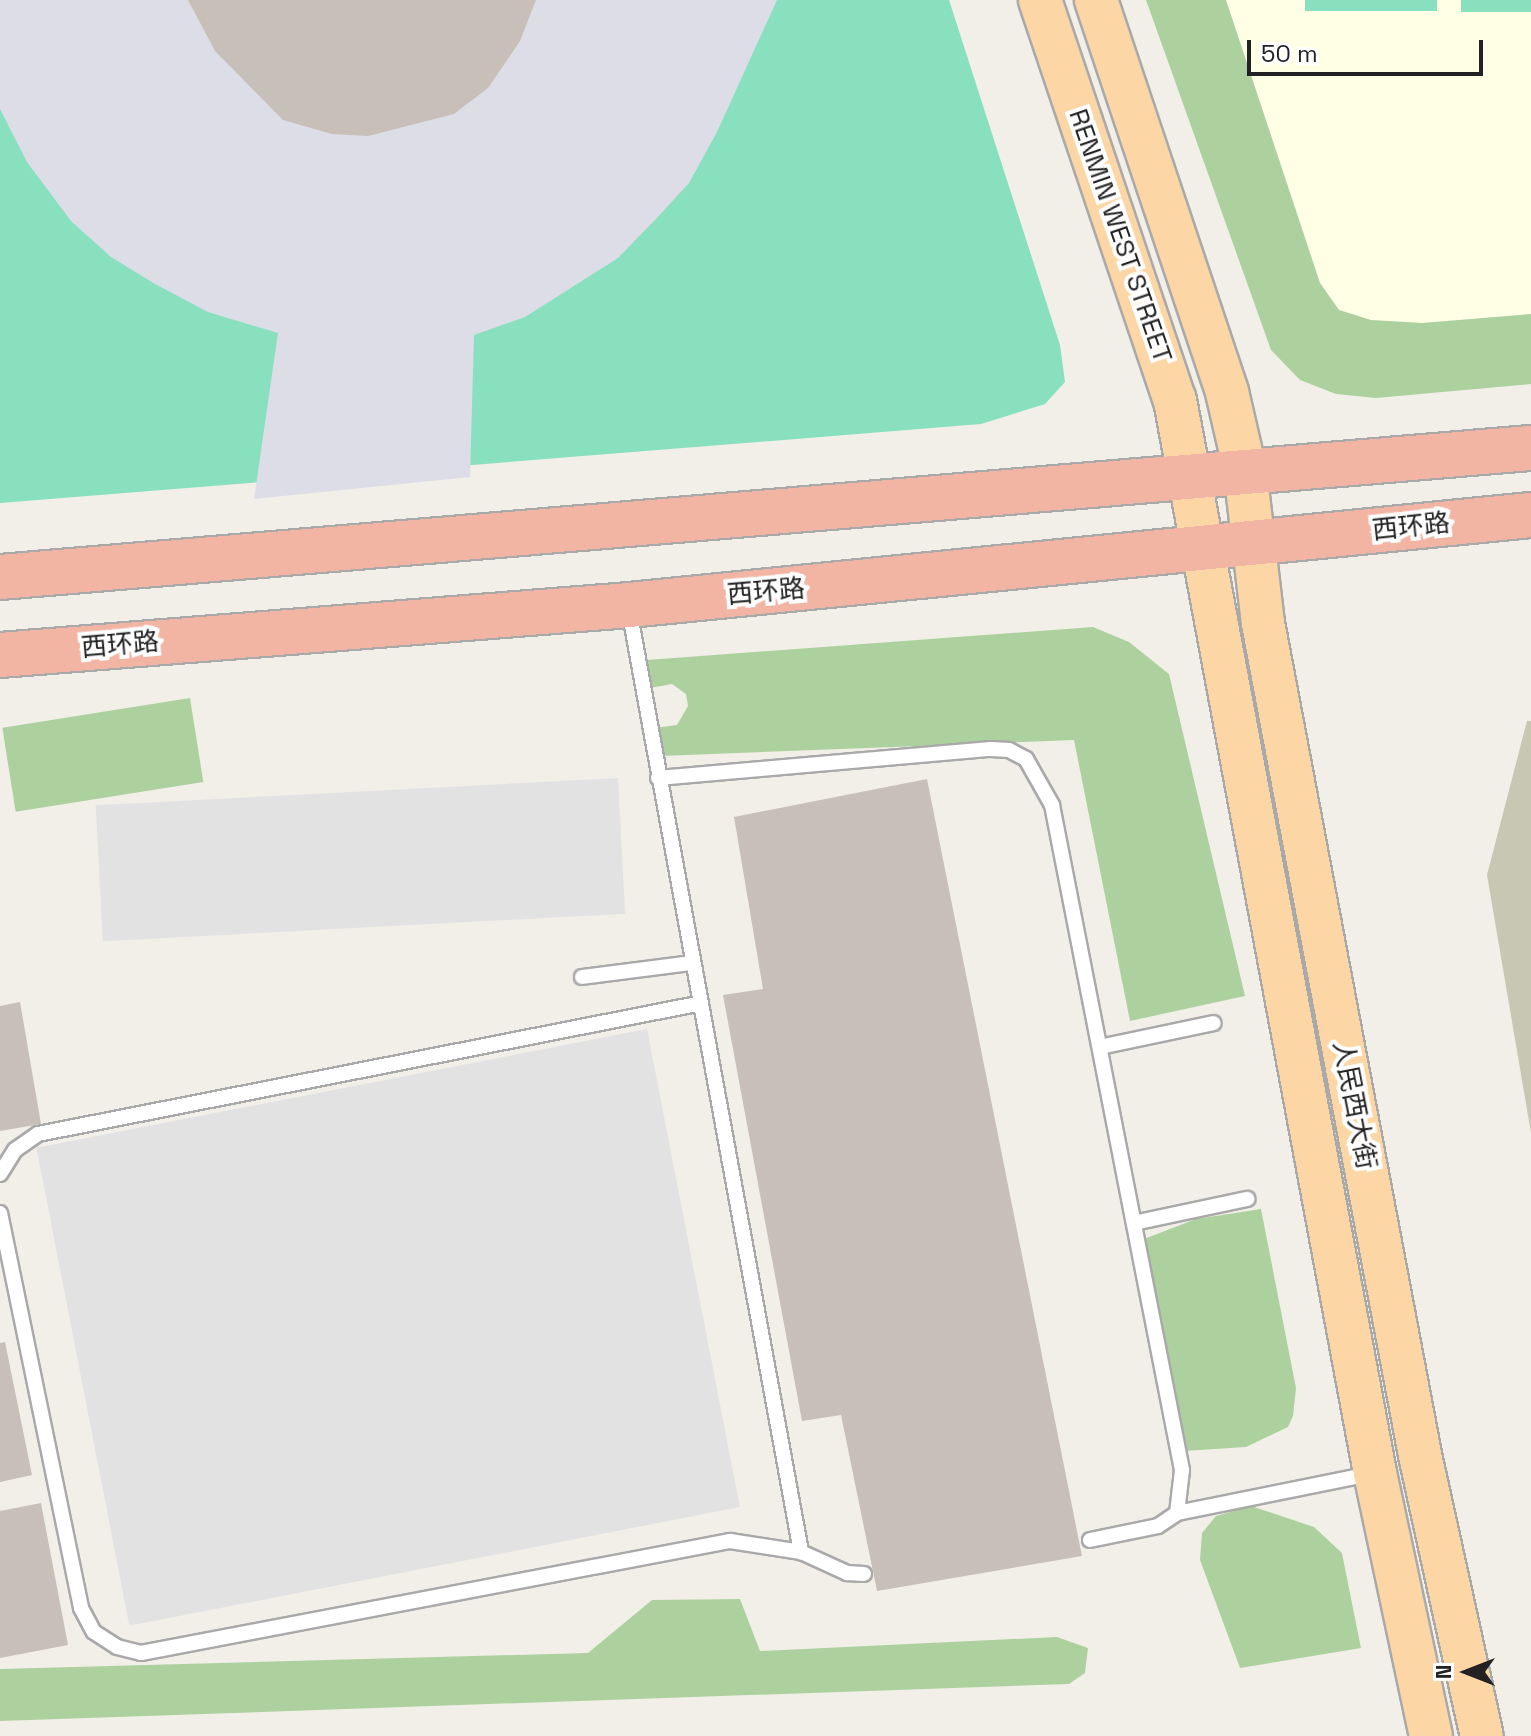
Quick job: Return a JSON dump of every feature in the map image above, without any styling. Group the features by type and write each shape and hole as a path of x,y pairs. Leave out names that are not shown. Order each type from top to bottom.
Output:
{"highway":[{"path":"0,577 1531,448"},
{"name":"西环路","path":"0,655 629,605 1531,515"}],"main road":[{"name":"RENMIN WEST STREET","path":"1040,0 1175,400 1189,475"},
{"name":"RENMIN WEST STREET","path":"1096,0 1227,392 1245,470"},
{"name":"人民西大街","path":"1245,470 1263,623 1420,1455 1482,1736"},
{"name":"人民西大街","path":"1189,475 1375,1473 1431,1736"},
{"path":"1217,631 1221,603 1240,589 1254,598 1263,623"}],"lane":[{"path":"629,605 697,1004 801,1552"},
{"path":"658,778 991,749 1009,750 1026,759 1052,805 1182,1470 1177,1513"},
{"path":"582,977 691,963"},
{"path":"0,1174 15,1150 38,1134 697,1004"},
{"path":"1100,1047 1214,1023"},
{"path":"1134,1223 1247,1199"},
{"path":"0,1213 81,1608 94,1632 117,1647 141,1653 730,1541 801,1552 847,1573 864,1574"},
{"path":"1090,1540 1158,1526 1177,1513 1375,1473"}],"shaded area":[{"path":"0,0 777,0 717,132 689,183 618,258 525,317 474,335 470,477 254,499 278,333 208,312 155,284 111,257 71,221 27,162 0,109"},
{"path":"1226,0 1531,0 1531,314 1422,323 1371,320 1339,310 1320,283"},
{"path":"1527,721 1531,721 1531,1133 1487,875"},
{"path":"618,778 625,914 103,941 96,805"},
{"path":"647,1029 740,1507 129,1626 36,1148"}],"green space":[{"path":"0,0 949,0 1060,345 1065,382 1045,404 981,424 0,503"},
{"path":"1146,0 1226,0 1320,283 1339,310 1371,320 1422,323 1531,314 1531,384 1376,398 1336,394 1300,380 1271,350"},
{"path":"1305,0 1437,0 1437,11 1305,11"},
{"path":"1461,0 1531,0 1531,12 1461,12"},
{"path":"1093,627 1129,642 1169,674 1245,996 1130,1021 1074,740 660,756 654,728 677,725 688,706 686,694 672,684 650,688 647,660"},
{"path":"190,698 203,782 16,812 2,728"},
{"path":"1261,1209 1296,1388 1293,1416 1288,1427 1246,1447 1184,1451 1144,1239 1196,1219"},
{"path":"1251,1506 1314,1527 1342,1553 1361,1648 1240,1668 1200,1560 1202,1533 1216,1516"},
{"path":"740,1599 760,1651 1057,1637 1088,1648 1085,1673 1069,1684 0,1721 0,1669 588,1653 652,1600"}],"building":[{"path":"188,0 536,0 520,41 488,88 454,114 368,136 332,134 283,120 215,51"},
{"path":"927,779 1082,1556 877,1591 841,1415 802,1421 723,995 763,989 734,817"},
{"path":"20,1002 41,1124 0,1131 0,1006"},
{"path":"5,1342 32,1475 0,1482 0,1343"},
{"path":"41,1503 68,1645 0,1658 0,1511"}]}
